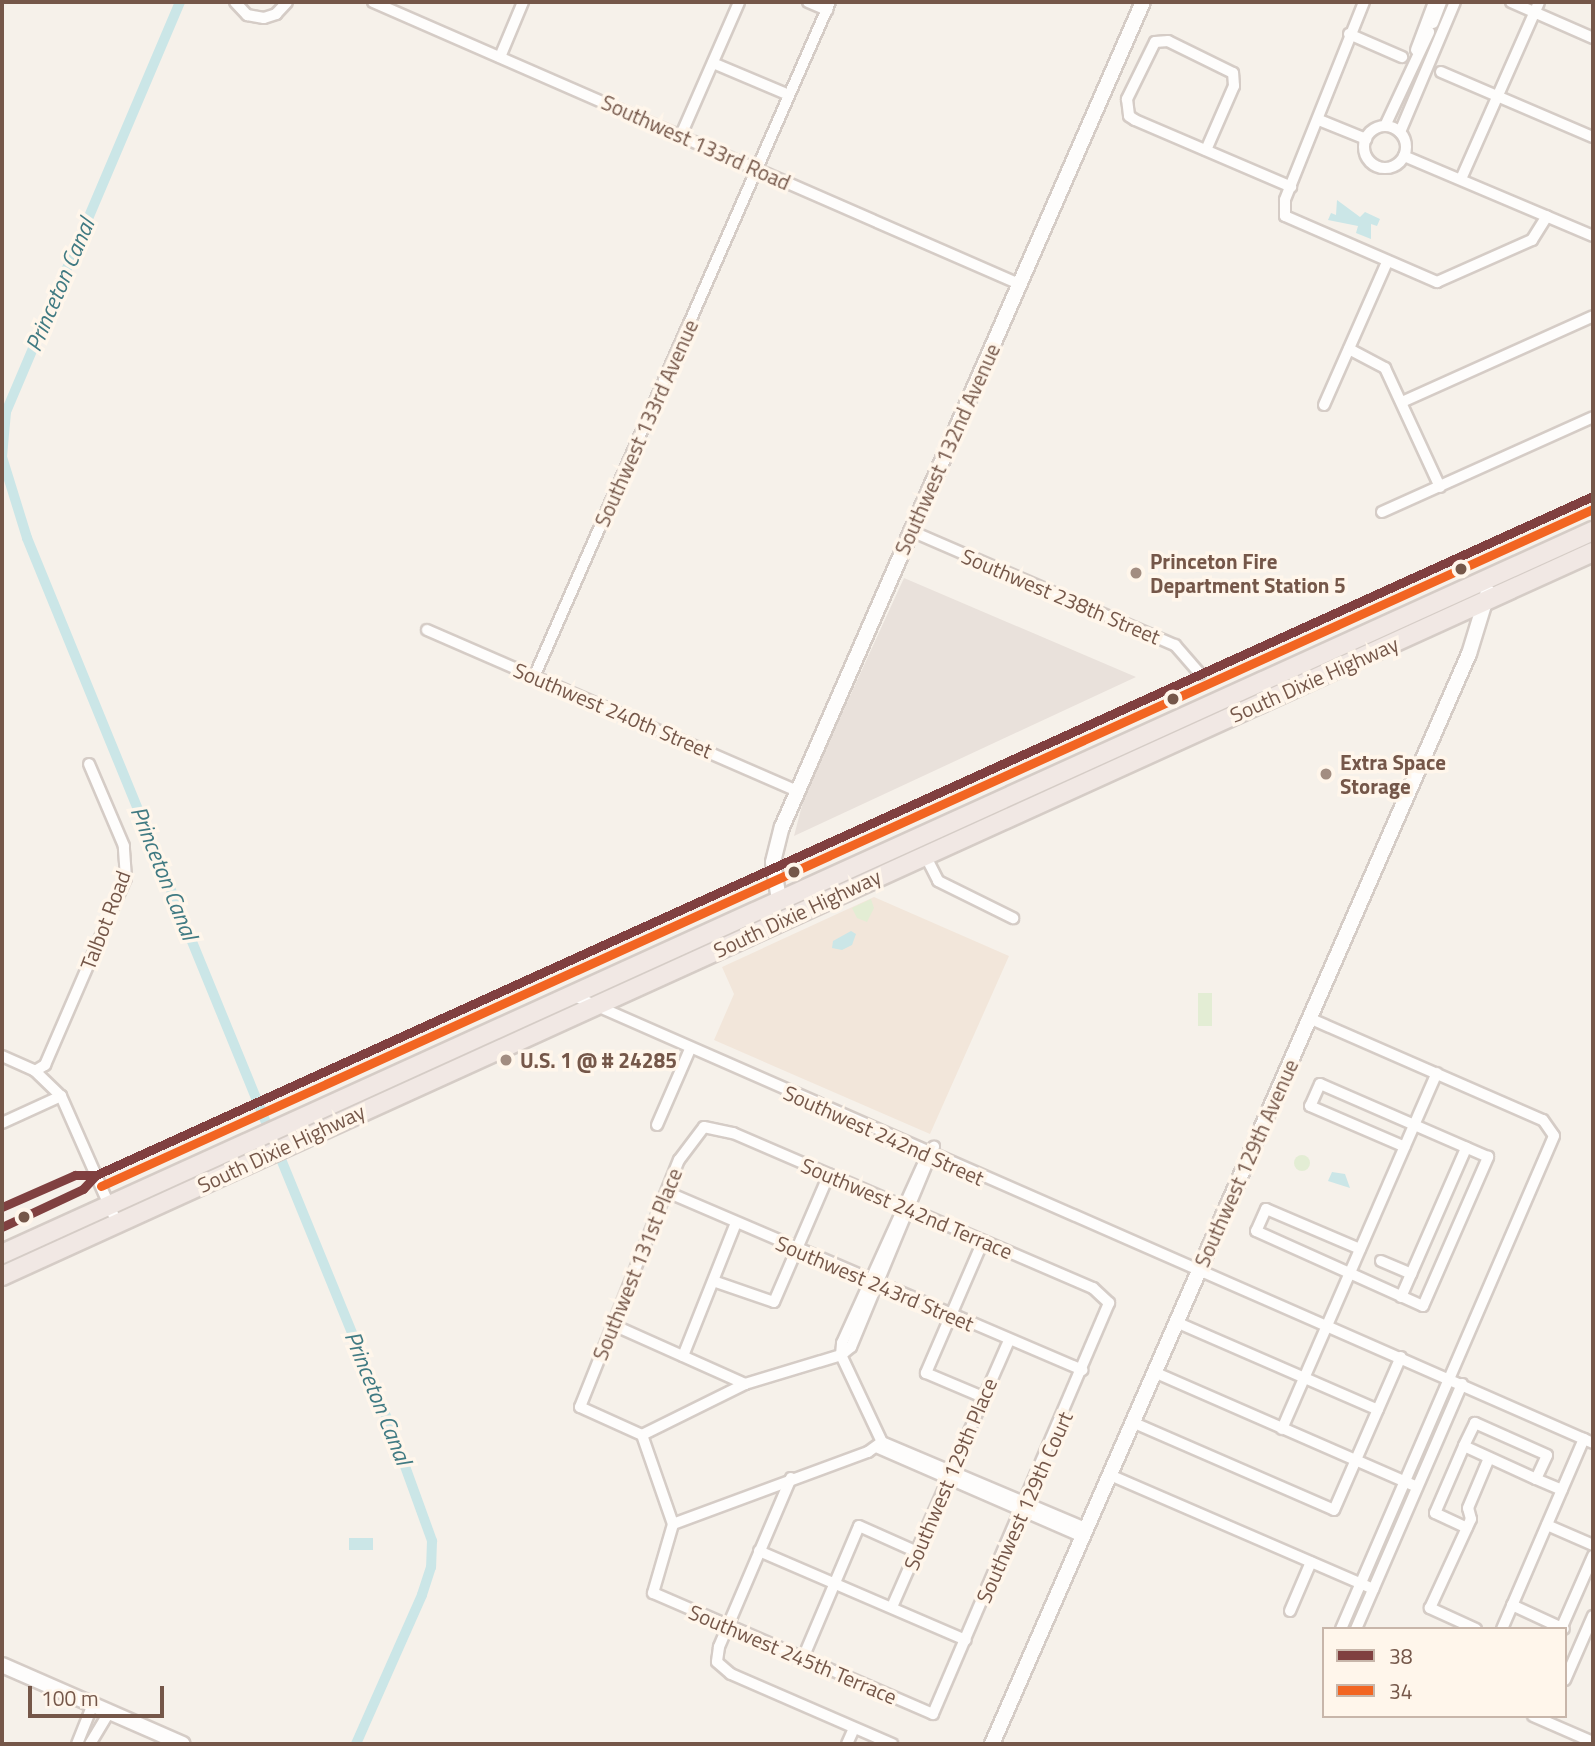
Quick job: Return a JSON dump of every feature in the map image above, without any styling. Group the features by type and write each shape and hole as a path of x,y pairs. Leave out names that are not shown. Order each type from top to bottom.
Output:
{"highway":[{"name":"South Dixie Highway","path":"2,1254 1593,531"},
{"name":"South Dixie Highway","path":"2,1276 1593,552"},
{"path":"676,969 691,953 763,919 779,900 804,900 866,872 925,855"},
{"path":"383,1102 394,1086 485,1045 512,1022"}],"street":[{"path":"234,2 258,18 276,14 287,2"},
{"name":"Southwest 133rd Road","path":"373,2 1019,284"},
{"path":"500,57 523,2"},
{"path":"681,135 739,2"},
{"path":"808,2 828,6"},
{"name":"Southwest 132nd Avenue","path":"779,900 773,869 775,847 1143,2"},
{"path":"1364,2 1329,83 1319,120 1283,206 1287,219 1430,281 1441,281 1532,240 1546,216"},
{"path":"1413,66 1419,37 1434,2"},
{"path":"1366,139 1385,126 1441,2"},
{"path":"1400,132 1455,2"},
{"path":"1511,2 1593,38"},
{"path":"1461,179 1539,2"},
{"name":"Southwest 133rd Avenue","path":"534,677 828,6"},
{"path":"1429,31 1437,44"},
{"path":"1349,34 1402,57"},
{"path":"1206,150 1235,79 1229,68 1197,54 1165,41 1153,44 1126,106 1132,118 1291,187"},
{"path":"713,63 789,94"},
{"path":"1441,72 1593,137"},
{"path":"1319,120 1366,139"},
{"path":"1366,139 1368,158 1379,167 1394,166 1405,156 1406,144 1400,132 1385,126"},
{"path":"1405,156 1593,236"},
{"path":"1324,405 1387,262"},
{"path":"1402,402 1593,316"},
{"path":"1349,349 1382,365 1402,402 1440,487"},
{"path":"1382,512 1593,417"},
{"name":"Southwest 238th Street","path":"911,531 1175,645 1200,674"},
{"name":"Southwest 129th Avenue","path":"992,1744 1469,654 1487,601 1489,578"},
{"name":"Southwest 240th Street","path":"427,630 798,791"},
{"name":"Talbot Road","path":"36,1071 45,1065 126,878 124,846 89,764"},
{"path":"925,855 938,881 1013,918"},
{"name":"Southwest 242nd Street","path":"572,995 930,1155 1450,1378 1589,1441"},
{"path":"1309,1018 1543,1120 1554,1136 1342,1627"},
{"path":"657,1125 690,1049"},
{"path":"2,1056 36,1071 61,1096 117,1223"},
{"path":"1282,1429 1437,1073"},
{"path":"1360,1250 1266,1209 1256,1231 1423,1306 1488,1157 1320,1084 1310,1106 1405,1147"},
{"path":"2,1123 61,1096"},
{"name":"Southwest 242nd Terrace","path":"704,1127 733,1133 830,1174 1107,1298"},
{"name":"Southwest 131st Place","path":"642,1435 580,1407 611,1324 684,1150 704,1127"},
{"path":"1401,1297 1466,1148"},
{"path":"930,1155 874,1282 842,1343 841,1355 879,1444 1084,1533"},
{"path":"716,1282 771,1304 830,1174"},
{"name":"Southwest 243rd Street","path":"667,1192 950,1316 1083,1370"},
{"path":"683,1356 716,1282 736,1223"},
{"path":"983,1241 926,1373 983,1397"},
{"path":"1381,1261 1411,1274"},
{"name":"Southwest 129th Court","path":"933,1714 1107,1315 1107,1298"},
{"path":"1176,1322 1378,1410"},
{"path":"611,1324 745,1384"},
{"name":"Southwest 129th Place","path":"892,1607 1009,1340"},
{"path":"841,1355 745,1384 642,1435 673,1524 879,1444"},
{"path":"1132,1422 1334,1510 1401,1357"},
{"path":"1154,1372 1418,1487"},
{"path":"1357,1627 1462,1384"},
{"path":"1467,1528 1435,1513 1475,1423 1547,1455 1536,1479"},
{"path":"1503,1627 1562,1490 1589,1441"},
{"path":"1464,1446 1562,1490"},
{"path":"1472,1627 1430,1608 1471,1519 1468,1508 1489,1458"},
{"path":"1110,1475 1373,1589"},
{"path":"791,1478 728,1625 717,1662 731,1674 892,1744"},
{"name":"Southwest 245th Terrace","path":"673,1524 653,1593 933,1714"},
{"path":"1547,1525 1593,1545"},
{"path":"803,1658 859,1526 917,1552"},
{"path":"759,1551 966,1640"},
{"path":"1564,1627 1593,1556"},
{"path":"1290,1611 1311,1562"},
{"path":"1512,1605 1559,1627"},
{"path":"1567,1676 1593,1616"},
{"path":"1567,1631 1584,1638"},
{"path":"2,1665 183,1744"},
{"path":"77,1744 93,1704"},
{"path":"90,1744 109,1712"},
{"path":"1538,1718 1593,1742"},
{"path":"847,1744 854,1728"}],"shaded area":[{"path":"904,578 1136,677 794,836 805,794"},
{"path":"874,897 1009,956 930,1134 714,1040 734,994 722,967"}],"green space":[{"path":"871,899 874,908 867,922 857,918 852,908"},
{"path":"1198,993 1212,993 1212,1026 1198,1026"},
{"path":"1299,1155 1305,1155 1310,1163 1308,1169 1299,1171 1294,1166 1294,1160"}],"water":[{"path":"1337,200 1360,217 1365,212 1380,219 1377,226 1371,224 1371,239 1356,233 1358,226 1328,220 1331,213 1336,215"},
{"path":"851,931 856,934 852,945 842,950 832,948 833,941"},
{"path":"1332,1172 1345,1174 1350,1188 1328,1181"},
{"path":"349,1538 373,1538 373,1550 349,1550"}],"waterway":[{"name":"Princeton Canal","path":"180,2 6,412 2,457 27,538 393,1433 432,1541 431,1567 422,1595 356,1744"}],"transit line":[{"name":"38","path":"96,1175 1593,496"},
{"name":"34","path":"101,1186 1593,509"},
{"name":"38","path":"2,1207 75,1175 96,1175 83,1189 2,1227"}],"place":[{"name":"Princeton Fire Department Station 5","path":"1136,573"},
{"name":"Extra Space Storage","path":"1326,774"},
{"name":"U.S. 1 @ # 24285","path":"506,1060"}]}
